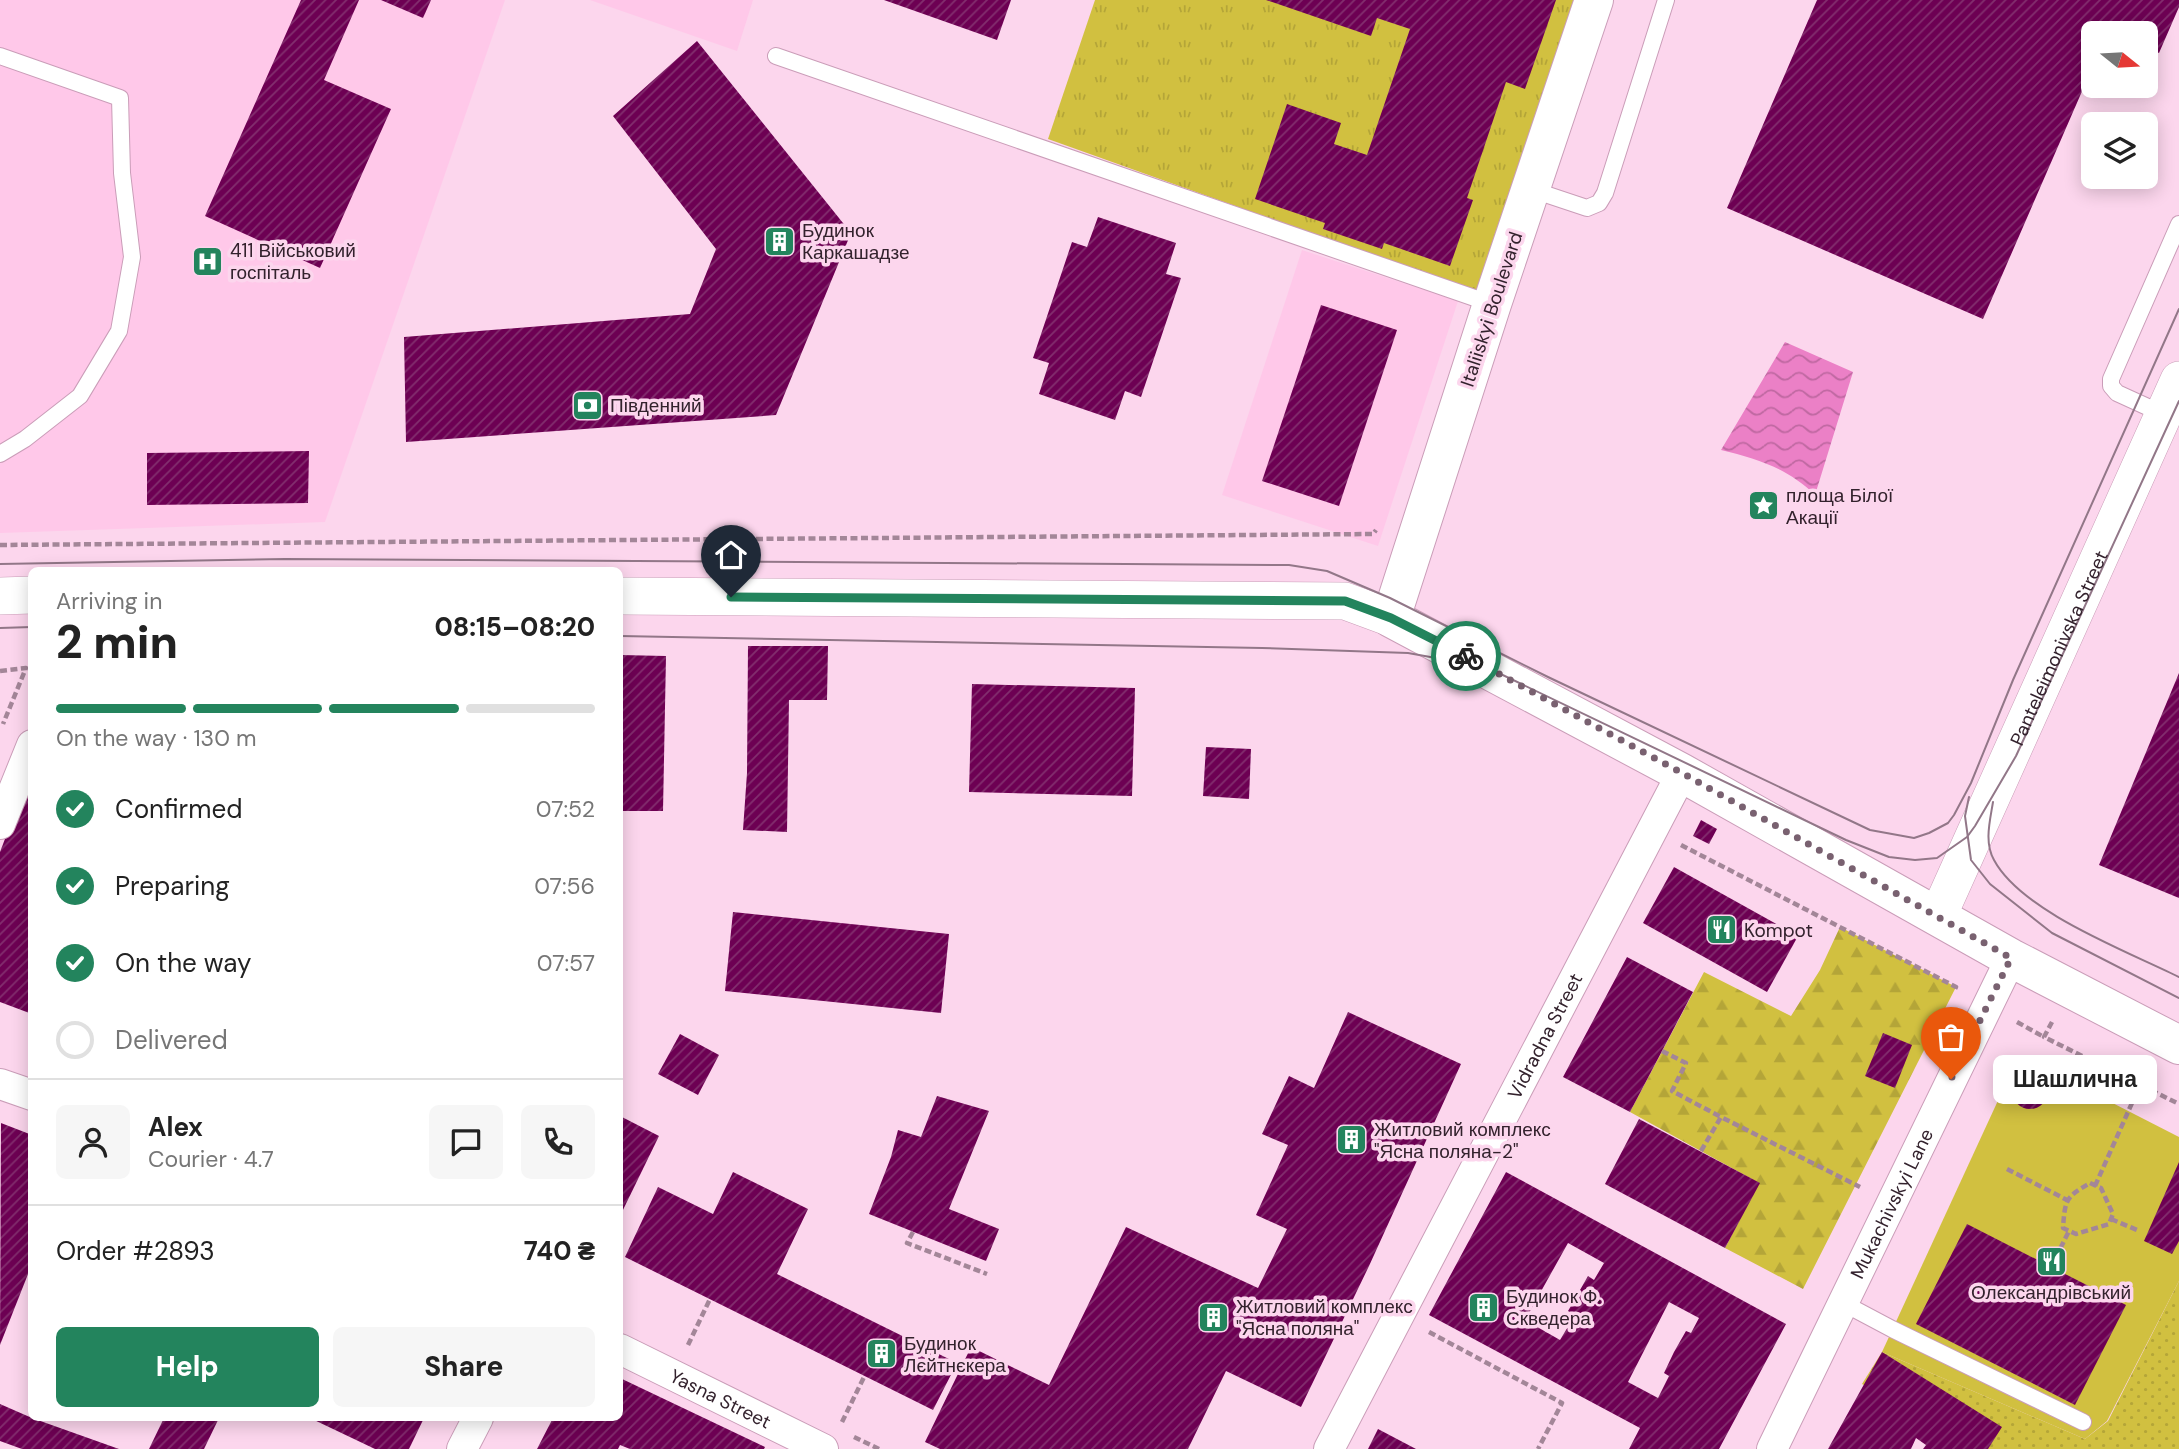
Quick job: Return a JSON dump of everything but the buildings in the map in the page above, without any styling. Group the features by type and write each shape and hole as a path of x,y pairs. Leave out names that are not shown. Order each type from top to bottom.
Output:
{"main road":[{"name":"Italiiskyi Boulevard","path":"1391,618 1594,0"},
{"path":"1391,618 1682,773 2011,958 2179,1045"}],"street":[{"name":"Panteleimonivska Street","path":"1938,916 2179,380"},
{"path":"0,596 28,595"},
{"path":"623,596 1345,601 1391,618"},
{"path":"0,824 28,755"},
{"name":"Vidradna Street","path":"1329,1449 1682,773"},
{"name":"Mukachivskyi Lane","path":"1772,1449 2011,958"},
{"path":"0,1084 28,1094"},
{"name":"Yasna Street","path":"623,1350 831,1439"},
{"path":"462,1449 476,1421"}],"lane":[{"path":"1530,190 1587,208 1599,203 1605,193 1666,0"},
{"path":"776,55 1492,304"},
{"path":"0,56 120,99 122,173 132,257 119,331 80,396 0,454"},
{"path":"2163,414 2117,393 2110,386 2110,379 2179,224"},
{"path":"1843,1303 2083,1422"}],"path":[{"path":"0,545 1373,534 1379,525"},
{"path":"0,671 26,668 0,731"},
{"path":"1681,845 1956,987 1950,1000"},
{"path":"2070,989 2044,1037 2179,1104"},
{"path":"1662,1051 1686,1063 1672,1091 1860,1187 1866,1175"},
{"path":"2095,1186 2140,1085"},
{"path":"1701,1151 1721,1117"},
{"path":"2007,1169 2067,1200"},
{"path":"2090,1182 2101,1188 2113,1214 2109,1224 2076,1234 2063,1228 2064,1204 2067,1200 2090,1182"},
{"path":"2111,1219 2137,1230"},
{"path":"2051,1268 2069,1231"},
{"path":"913,1232 907,1243 987,1274"},
{"path":"684,1352 710,1299"},
{"path":"1422,1328 1562,1403 1538,1449"},
{"path":"831,1439 865,1375"}],"shaded area":[{"name":"411 Військовий госпіталь","path":"0,0 505,0 325,522 0,533"},
{"path":"590,0 753,0 737,51"},
{"path":"1302,250 1458,301 1378,546 1222,495"}],"green space":[{"path":"1095,0 1590,0 1489,297 1048,139"},
{"path":"1840,927 1956,987 1803,1289 1725,1248 1759,1183 1630,1112 1704,972 1791,1016 1820,970"},
{"name":"Олександрівський","path":"2019,1055 2179,1137 2179,1281 2107,1421 2085,1439 1882,1352"},
{"path":"2179,1281 2179,1449 1978,1449 1862,1384 1882,1352 2085,1439 2108,1421"}],"water":[{"path":"1785,342 1853,372 1815,495 1783,471 1721,450"}],"tram line":[{"path":"0,564 285,559 1289,565 1327,571 1390,598 1548,677 1870,830 1914,838 1948,823 1971,783 2013,680 2179,309"},
{"path":"623,636 1408,653 1486,667 1846,840 1889,857 1915,860 1937,858 1967,837 2016,756 2179,401"},
{"path":"0,628 28,627"},
{"path":"1969,797 1965,816 1971,860 1990,884 2052,933 2179,998"},
{"path":"1993,802 1989,831 1991,853 2008,879 2027,897 2078,928 2179,977"}],"way so far":[{"path":"1466,656 1682,773 2011,958 1951,1079"}],"place":[{"name":"Будинок Каркашадзе","path":"779,241"},
{"name":"411 Військовий госпіталь","path":"207,261"},
{"name":"Південний","path":"587,405"},
{"name":"площа Білої Акації","path":"1763,506"},
{"name":"Kompot","path":"1721,930"},
{"name":"Шашлична","path":"1951,1079"},
{"name":"Житловий комплекс \"Ясна поляна-2\"","path":"1351,1140"},
{"name":"Олександрівський","path":"2051,1261"},
{"name":"Будинок Ф. Скведера","path":"1483,1307"},
{"name":"Житловий комплекс \"Ясна поляна\"","path":"1213,1317"},
{"name":"Будинок Лєйтнєкера","path":"881,1354"}],"route":[{"path":"731,597 1345,601 1391,618 1466,656"}]}
